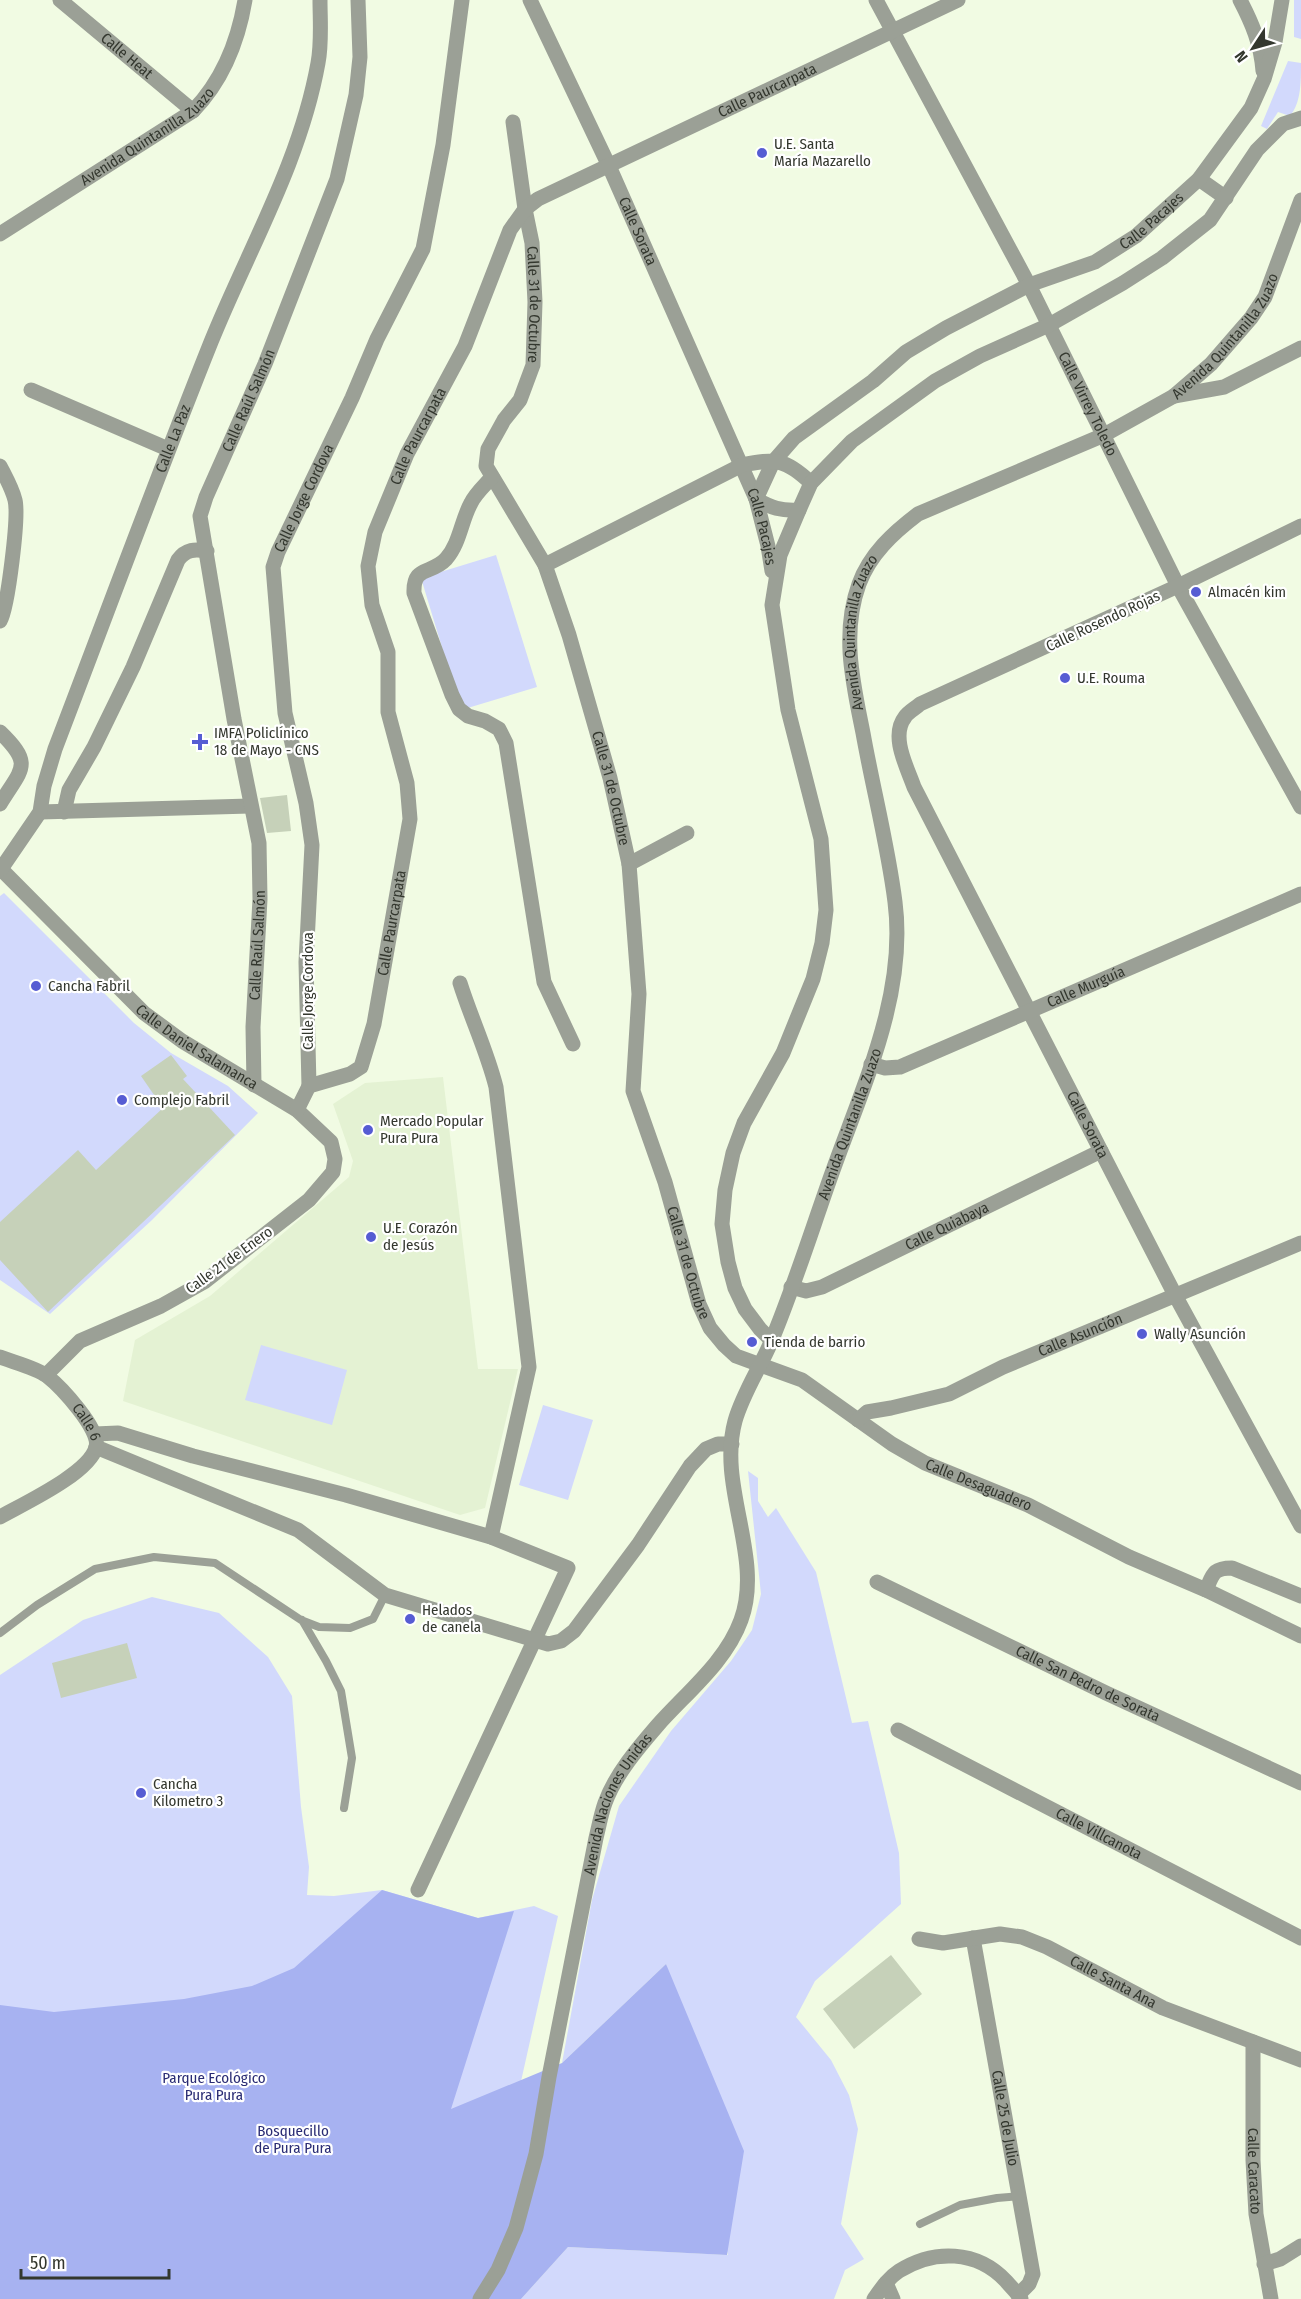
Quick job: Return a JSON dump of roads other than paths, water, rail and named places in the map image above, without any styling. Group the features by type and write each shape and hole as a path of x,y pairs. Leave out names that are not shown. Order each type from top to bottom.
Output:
{"street":[{"name":"Calle Heat","path":"60,0 193,111"},
{"name":"Avenida Quintanilla Zuazo","path":"0,234 193,111 208,95 227,62 236,41 245,0"},
{"name":"Calle La Paz","path":"1,869 40,812 44,786 55,748 168,449 227,304 262,229 300,136 319,62 320,0"},
{"name":"Calle Raúl Salmón","path":"254,1085 253,1027 260,899 259,843 234,719 200,516 206,497 265,364 337,179 356,95 360,57 358,0"},
{"name":"Calle Jorge Cordova","path":"309,1086 306,962 312,846 306,803 285,713 273,567 377,339 423,249 443,145 462,0"},
{"name":"Calle Sorata","path":"530,0 609,166 756,499"},
{"name":"Calle Virrey Toledo","path":"876,0 1029,285 1178,586 1301,807"},
{"name":"Calle Paurcarpata","path":"309,1086 350,1074 361,1067 374,1024 410,819 407,783 388,712 388,652 372,605 368,566 375,531 407,454 465,346 510,230 525,209 538,199 958,0"},
{"path":"1240,0 1262,52 1264,80"},
{"name":"Calle Pacajes","path":"774,583 768,546 756,499 773,462 794,438 873,381 906,352 946,328 1029,285 1095,262 1136,236 1199,179 1251,108 1264,80 1275,42 1282,0"},
{"name":"Calle Pacajes","path":"774,583 780,555 811,483 852,441 935,381 980,356 1048,325 1162,258 1210,220 1257,150 1273,133 1282,124 1301,118"},
{"name":"Calle 31 de Octubre","path":"513,122 532,243 534,281 532,365 520,400 504,420 488,449 486,466 545,565 569,635 610,778 629,864 639,994 633,1091 665,1182 699,1304 710,1329 736,1356 760,1365"},
{"path":"1199,179 1226,198"},
{"name":"Avenida Quintanilla Zuazo","path":"771,1340 871,1064 886,1014 896,959 895,904 849,661 850,616 859,583 871,559 894,532 918,514 1104,435 1174,396 1211,364 1251,318 1265,297 1301,200"},
{"path":"1174,396 1224,387 1301,348"},
{"path":"31,390 168,449"},
{"path":"545,565 742,465 758,462 786,463 811,483"},
{"path":"0,466 16,502 7,597 4,614 0,621"},
{"path":"492,477 471,501 451,552 440,565 418,574 414,581 414,593 459,709 468,716 485,721 499,729 506,743 544,982 573,1044"},
{"path":"756,499 782,511 799,510"},
{"name":"Calle Rosendo Rojas","path":"905,716 920,705 1178,586 1301,526"},
{"path":"64,812 69,790 94,747 133,667 178,560 183,553 190,550 207,551"},
{"path":"0,582 12,557"},
{"path":"771,1340 759,1329 745,1309 735,1288 722,1224 725,1190 733,1153 744,1123 783,1053 813,979 822,943 826,910 821,839 798,754 781,668 772,605 774,583"},
{"name":"Calle Sorata","path":"905,716 900,728 900,746 914,787 1175,1295 1301,1526"},
{"path":"0,732 15,747 22,759 22,768 0,804"},
{"path":"40,812 250,806"},
{"path":"629,864 687,833"},
{"name":"Calle Daniel Salamanca","path":"1,869 144,1013 183,1041 297,1110 330,1142 335,1159 333,1172"},
{"name":"Calle Murguía","path":"871,1064 885,1068 900,1067 1301,894"},
{"path":"460,983 469,1013 489,1059 496,1087 529,1367 491,1537"},
{"path":"297,1110 309,1086"},
{"name":"Calle Quiabaya","path":"791,1287 806,1291 822,1287 1101,1151"},
{"name":"Calle 21 de Enero","path":"46,1375 80,1341 161,1306 204,1282 309,1200 333,1172"},
{"name":"Calle Asunción","path":"858,1420 867,1412 949,1394 1003,1367 1301,1243"},
{"name":"Avenida Naciones Unidas","path":"480,2299 498,2270 516,2228 537,2154 551,2066 604,1803 613,1786 645,1742 732,1641 746,1604 744,1551 731,1483 732,1444 735,1421 771,1340"},
{"name":"Calle 6","path":"0,1357 46,1375 82,1414 96,1440 86,1463 68,1479 0,1517"},
{"name":"Calle Desaguadero","path":"760,1365 802,1380 892,1444 924,1463 1028,1505 1129,1557 1206,1590 1301,1636"},
{"path":"96,1440 118,1433 491,1537 568,1568 418,1890"},
{"path":"96,1440 298,1530 385,1595 548,1644 561,1641 574,1631 638,1545 690,1466 706,1449 718,1444 732,1444"},
{"path":"1206,1590 1215,1571 1221,1568 1232,1568 1301,1596"},
{"name":"Calle San Pedro de Sorata","path":"877,1582 1106,1693 1301,1783"},
{"name":"Calle Villcanota","path":"898,1730 1301,1938"},
{"name":"Calle Santa Ana","path":"919,1939 943,1943 1000,1934 1030,1940 1163,2008 1301,2060"},
{"name":"Calle 25 de Julio","path":"973,1938 1033,2274 1020,2297"},
{"name":"Calle Caracato","path":"1253,2042 1253,2160 1256,2214 1271,2299"},
{"path":"1264,2264 1280,2259 1301,2246"},
{"path":"874,2299 898,2271 921,2260 948,2255 971,2258 997,2272 1020,2297"},
{"path":"886,2283 893,2299"}],"lane":[{"path":"0,1633 37,1605 95,1569 154,1557 215,1563 301,1620 319,1627 350,1628 373,1619 385,1595"},
{"path":"301,1620 341,1691 352,1758 344,1809"},
{"path":"920,2224 960,2205 1020,2196"}],"place":[{"name":"U.E. Santa María Mazarello","path":"762,153"},
{"name":"Almacén kim","path":"1196,592"},
{"name":"U.E. Rouma","path":"1065,678"},
{"name":"IMFA Policlínico 18 de Mayo - CNS","path":"200,742"},
{"name":"Cancha Fabril","path":"36,986"},
{"name":"Complejo Fabril","path":"122,1100"},
{"name":"Mercado Popular Pura Pura","path":"368,1130"},
{"name":"U.E. Corazón de Jesús","path":"371,1237"},
{"name":"Wally Asunción","path":"1142,1334"},
{"name":"Tienda de barrio","path":"752,1342"},
{"name":"Helados de canela","path":"410,1619"},
{"name":"Cancha Kilometro 3","path":"141,1793"}],"park label":[{"name":"Parque Ecológico Pura Pura","path":"214,2086"},
{"name":"Bosquecillo de Pura Pura","path":"293,2140"}]}
